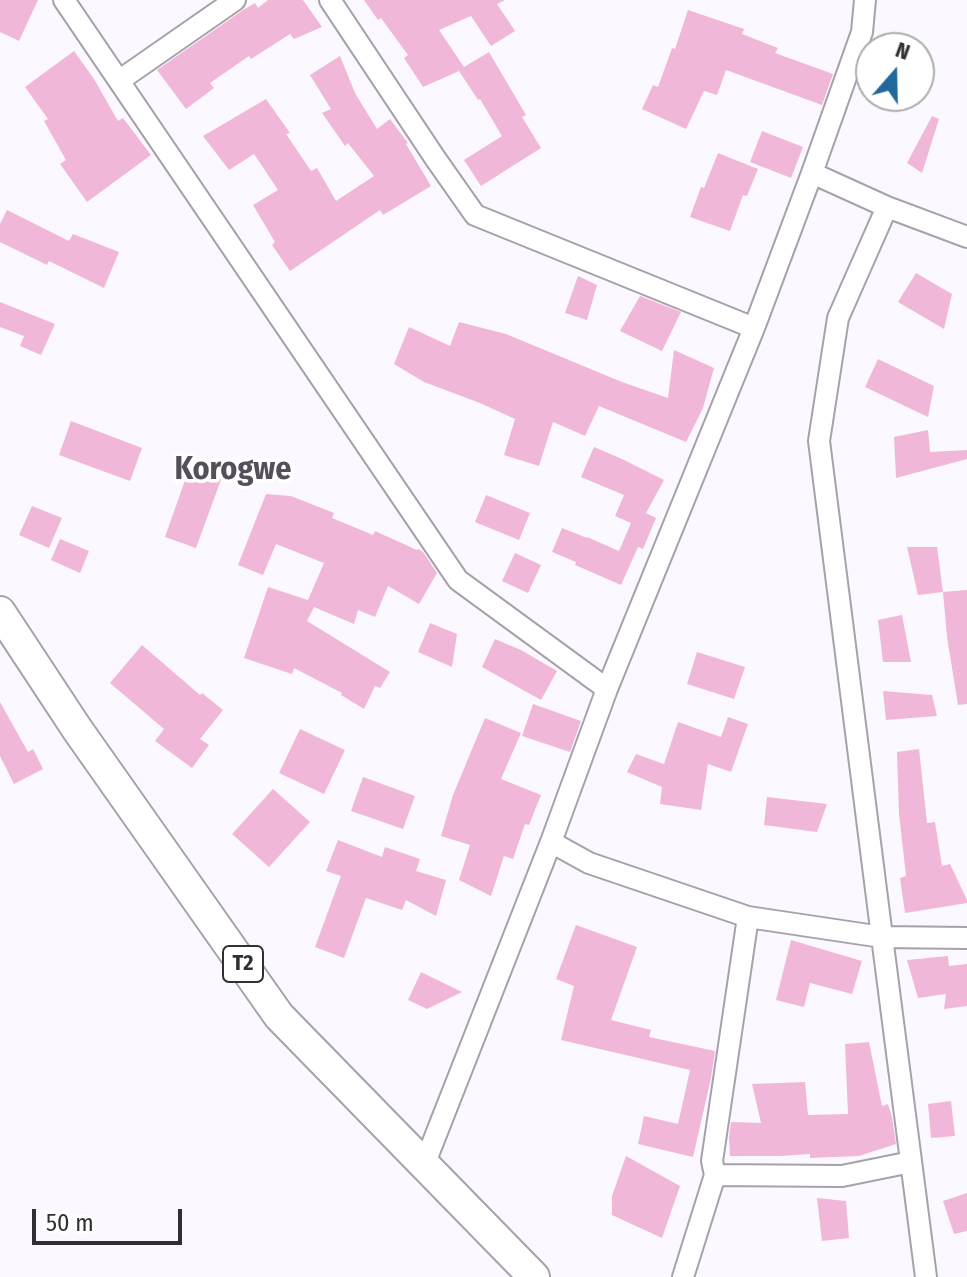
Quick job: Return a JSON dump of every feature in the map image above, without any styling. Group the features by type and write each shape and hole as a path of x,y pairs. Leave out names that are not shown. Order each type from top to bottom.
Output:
{"highway":[{"name":"T2","path":"0,612 77,729 279,1016 534,1277"}],"street":[{"path":"64,0 458,580 607,689"},
{"path":"120,80 235,0"},
{"path":"330,0 475,215 754,328"},
{"path":"424,1165 551,842 607,689 754,328 862,32 865,0"},
{"path":"812,173 887,207 967,237"},
{"path":"887,207 838,318 819,441 926,1277"},
{"path":"551,842 589,863 748,917 882,937 967,938"},
{"path":"683,1277 715,1175 712,1161 748,917"},
{"path":"715,1175 842,1176 911,1162"}],"building":[{"path":"0,0 38,0 19,41 0,32"},
{"path":"268,0 303,0 322,27 294,39 290,34 251,59 249,56 210,83 214,88 186,109 157,70 243,10 255,3 258,8"},
{"path":"364,0 505,0 497,4 515,31 491,46 471,16 439,30 464,67 489,52 526,115 522,117 541,148 481,186 464,160 502,136 480,99 459,71 423,87 404,58 408,55"},
{"path":"688,10 744,29 742,34 778,48 775,53 833,74 822,105 726,70 717,95 704,91 686,129 642,109 653,85 658,87"},
{"path":"74,51 118,121 123,118 151,155 87,202 60,164 66,160 44,121 48,119 25,87"},
{"path":"340,56 355,93 377,129 390,119 408,143 431,186 383,215 380,210 290,271 272,245 275,242 253,205 278,190 254,154 229,170 203,136 266,99 311,171 317,168 336,201 374,176 348,143 345,146 322,113 331,109 310,75"},
{"path":"932,116 939,119 922,173 907,163"},
{"path":"762,131 803,147 791,178 750,162"},
{"path":"718,153 758,169 747,196 743,195 730,231 690,217"},
{"path":"7,210 69,241 73,234 119,252 104,288 49,261 47,265 0,242 0,224"},
{"path":"916,273 952,294 944,329 898,302"},
{"path":"578,276 597,285 587,320 565,313"},
{"path":"640,296 681,312 662,351 620,331"},
{"path":"0,302 55,324 41,355 20,346 24,336 0,327"},
{"path":"459,322 506,334 668,398 674,350 714,368 703,408 686,442 599,406 585,436 553,422 539,466 504,455 515,419 424,382 394,364 409,327 450,346"},
{"path":"878,359 934,386 928,417 865,387"},
{"path":"71,421 142,448 130,481 59,455"},
{"path":"928,430 930,452 967,450 967,459 896,478 894,437"},
{"path":"594,447 664,480 646,513 656,518 643,549 638,547 621,585 552,552 562,528 619,551 631,523 615,516 624,495 581,477"},
{"path":"190,466 222,477 196,548 165,537"},
{"path":"266,494 291,496 334,513 332,518 418,549 437,573 419,604 388,586 375,617 358,610 354,624 314,607 307,621 390,672 380,688 375,686 364,709 342,693 294,668 292,674 244,658 268,587 308,600 324,563 276,544 263,575 238,565"},
{"path":"486,495 530,513 519,540 475,522"},
{"path":"32,506 62,518 49,548 19,535"},
{"path":"60,539 89,551 80,573 51,560"},
{"path":"907,547 937,547 943,592 918,595"},
{"path":"515,553 541,565 528,593 502,581"},
{"path":"967,590 967,704 958,705 943,592"},
{"path":"902,615 911,662 883,662 878,620"},
{"path":"430,623 457,634 452,667 418,652"},
{"path":"495,639 557,671 541,700 482,667"},
{"path":"142,645 200,695 202,693 223,710 200,739 209,745 192,768 155,741 164,729 110,683"},
{"path":"697,652 745,667 734,699 687,684"},
{"path":"883,691 932,695 937,716 886,720"},
{"path":"0,702 28,752 33,749 43,769 14,784 0,756"},
{"path":"533,704 581,721 570,752 522,736"},
{"path":"728,717 748,724 731,772 708,764 701,810 660,804 662,787 627,772 636,754 664,764 678,722 721,737"},
{"path":"485,718 521,733 501,779 541,795 529,825 525,824 513,859 504,856 491,896 459,880 470,845 441,836 453,795"},
{"path":"300,729 345,750 324,794 279,773"},
{"path":"919,749 927,823 935,822 942,866 950,864 967,903 905,913 900,878 906,876 899,814 897,752"},
{"path":"363,777 415,796 403,829 351,811"},
{"path":"273,789 310,822 269,867 232,834"},
{"path":"767,797 827,804 817,832 764,825"},
{"path":"338,840 382,857 385,847 420,859 416,871 446,880 436,916 406,900 402,910 366,898 344,958 315,947 341,876 326,871"},
{"path":"576,925 637,947 611,1020 651,1030 649,1037 715,1051 693,1157 638,1144 644,1116 678,1124 690,1070 561,1040 574,986 556,979"},
{"path":"791,940 862,961 852,994 810,983 804,1007 776,1000"},
{"path":"948,956 949,966 967,964 967,1006 944,1009 946,994 918,998 907,960"},
{"path":"421,972 462,992 427,1009 408,1000"},
{"path":"869,1042 882,1106 888,1104 896,1144 859,1156 730,1156 731,1122 761,1123 752,1084 805,1082 808,1115 848,1114 845,1044"},
{"path":"951,1101 955,1136 931,1138 928,1104"},
{"path":"626,1156 680,1186 662,1238 612,1215 612,1196"},
{"path":"967,1193 967,1231 954,1234 943,1201"},
{"path":"817,1198 846,1201 849,1238 822,1241"}],"district":[{"name":"Korogwe","path":"233,470"}]}
